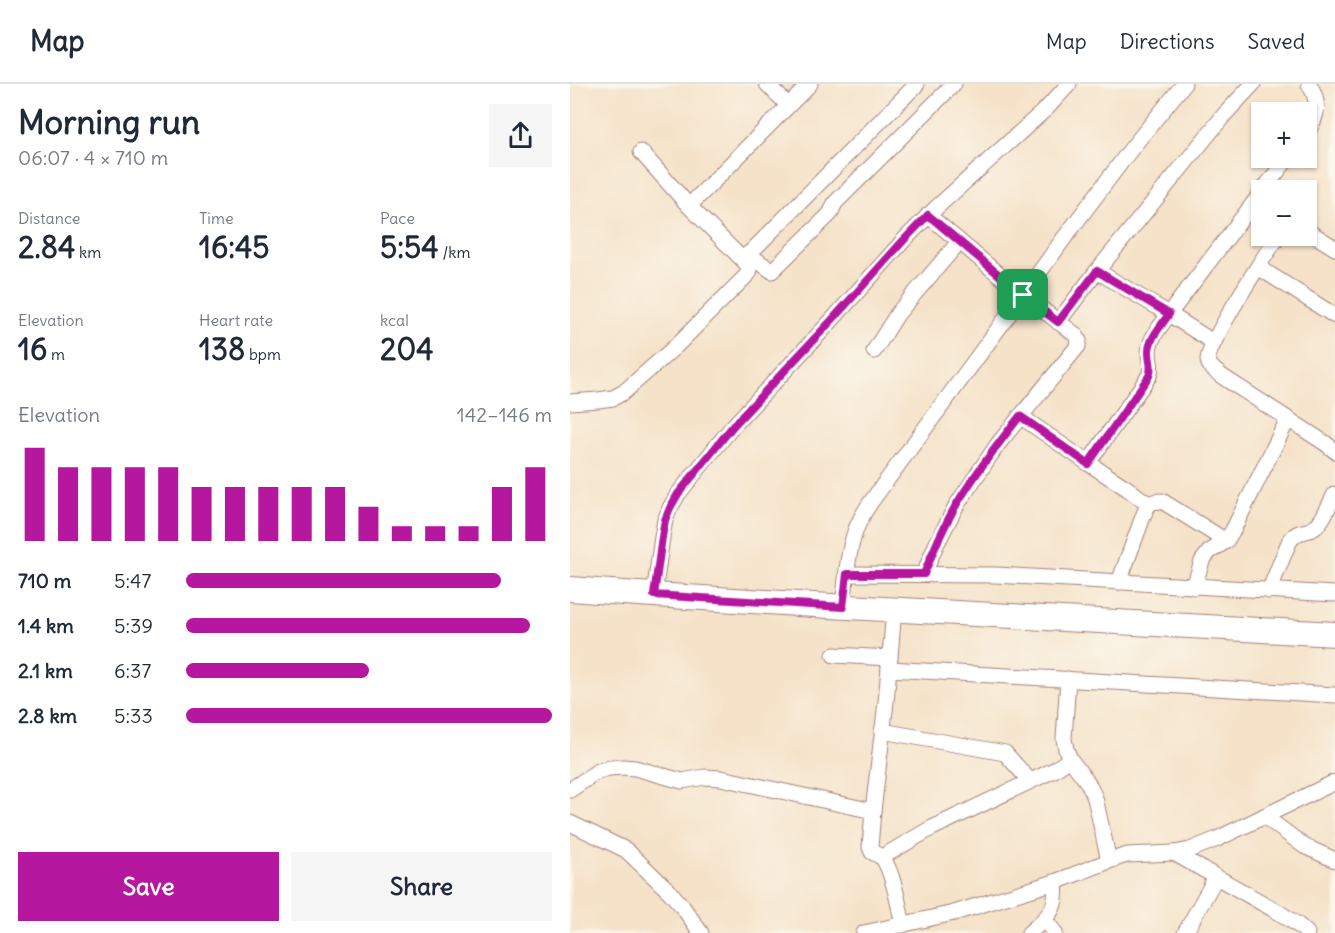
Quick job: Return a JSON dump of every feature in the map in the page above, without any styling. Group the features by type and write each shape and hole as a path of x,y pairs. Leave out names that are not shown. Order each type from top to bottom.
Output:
{"main road":[{"path":"570,589 843,607 893,616 1335,645"},
{"path":"570,604 1335,634"}],"street":[{"path":"767,84 788,105"},
{"path":"689,206 810,84"},
{"path":"746,257 917,84"},
{"path":"641,152 689,206 746,257 772,271 830,214 835,203 954,84"},
{"path":"654,595 665,520 670,508 678,494 733,426 928,215 1047,108 1068,84"},
{"path":"843,607 851,544 864,512 1062,241 1131,149 1184,84"},
{"path":"1058,322 1225,114 1253,84"},
{"path":"1309,84 1315,94 1316,102"},
{"path":"1271,180 1280,168"},
{"path":"1088,464 1149,376 1152,369 1149,352 1151,343 1169,314 1251,206"},
{"path":"924,574 956,506 998,444 1078,346 1079,341 1076,336 1023,295 928,215"},
{"path":"1317,237 1335,248"},
{"path":"874,351 898,314 959,242"},
{"path":"1272,246 1214,342 1208,362 1213,369 1335,451"},
{"path":"570,402 613,398 624,392 676,346 746,278 750,269 746,257"},
{"path":"1258,267 1335,316"},
{"path":"1097,271 1214,342"},
{"path":"1020,416 1148,504"},
{"path":"1194,587 1202,561 1209,552 1226,541 1288,419"},
{"path":"1269,591 1289,542 1294,535 1318,525 1335,494"},
{"path":"1119,582 1148,504 1153,501 1162,501 1226,541"},
{"path":"847,574 996,575 1335,594"},
{"path":"893,616 870,847 872,852 882,857 885,862 896,890 903,925"},
{"path":"834,655 889,664 1068,679 1335,695"},
{"path":"1068,679 1066,749 1095,798 1109,861"},
{"path":"882,731 1005,753 1030,781"},
{"path":"882,857 930,829 1054,770 1070,759"},
{"path":"570,790 598,771 623,766 682,781 705,777 721,778 873,811"},
{"path":"864,933 883,931 954,913 1055,882 1127,855 1190,850 1335,782"},
{"path":"1264,816 1304,846 1335,860"},
{"path":"570,823 627,850 670,892 701,933"},
{"path":"1174,853 1280,913 1307,933"},
{"path":"1185,933 1216,877"},
{"path":"1029,933 1052,910 1056,895 1055,882"},
{"path":"1044,919 1055,933"}],"route":[{"path":"928,215 1023,295 1058,322 1097,271 1169,314 1151,343 1149,352 1152,369 1149,376 1088,464 1020,416 956,506 924,574 847,574 843,607 654,595 665,520 678,494 733,426 928,215"}]}
